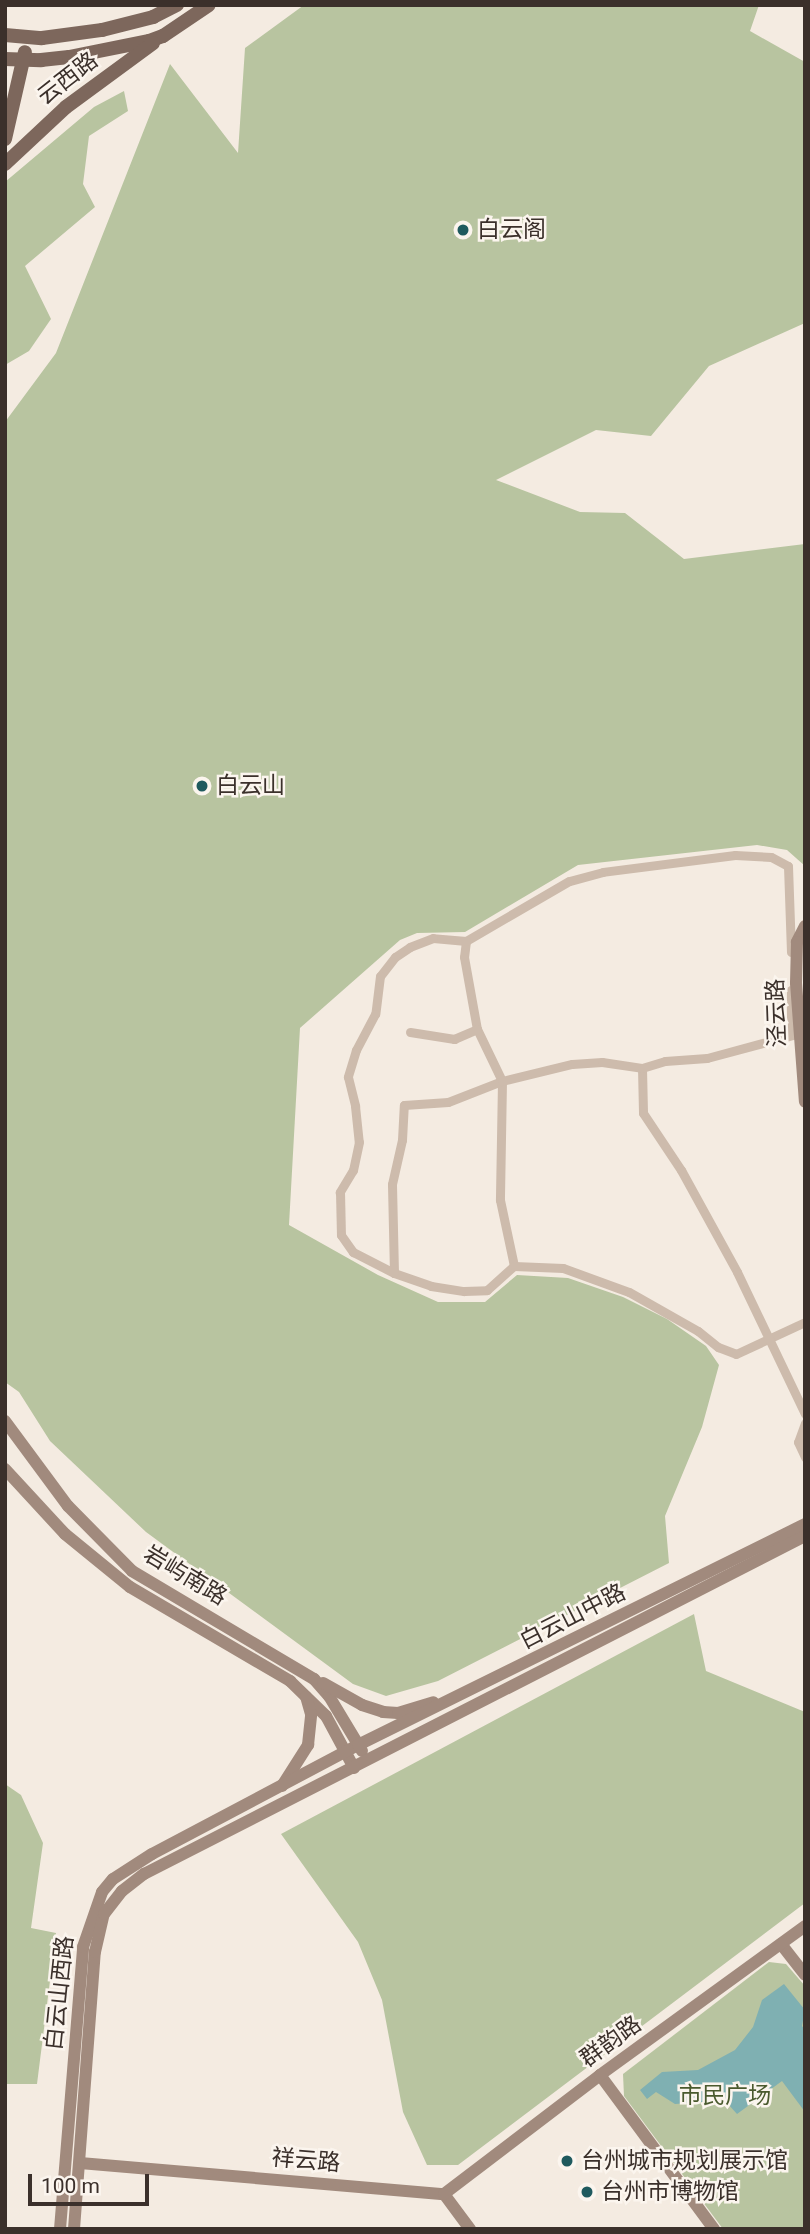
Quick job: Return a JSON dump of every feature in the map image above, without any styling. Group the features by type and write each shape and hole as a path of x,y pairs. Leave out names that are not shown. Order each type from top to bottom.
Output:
{"main road":[{"path":"163,36 101,52 24,60 5,58 6,35 62,37 102,30 153,17 177,5"},
{"name":"云西路","path":"5,164 66,107 209,5"},
{"name":"云西路","path":"5,139 24,60 25,37"},
{"name":"泾云路","path":"805,926 797,942 794,1034 805,1102"},
{"name":"岩屿南路","path":"5,1421 68,1506 132,1572 314,1679 329,1696 367,1761"},
{"name":"岩屿南路","path":"5,1469 65,1534 130,1587 290,1681 326,1716 354,1768"},
{"name":"白云山中路","path":"358,1745 805,1524"},
{"name":"白云山中路","path":"367,1761 805,1536"},
{"path":"314,1679 362,1705 383,1712 398,1713 492,1681"},
{"path":"280,1789 308,1745 311,1723 306,1697"},
{"name":"白云山西路","path":"60,2229 83,1947 102,1892 131,1866 280,1789 358,1745"},
{"name":"白云山西路","path":"74,2229 95,1952 104,1914 122,1891 144,1874 367,1761"},
{"name":"群韵路","path":"444,2194 600,2075 805,1926"},
{"path":"781,1944 805,1975"},
{"path":"600,2075 713,2229"},
{"name":"祥云路","path":"80,2163 444,2194"},
{"path":"444,2194 470,2229"}],"street":[{"path":"394,1273 392,1184 402,1140 404,1105 448,1102 502,1082 572,1064 602,1062 642,1068 665,1061 707,1058 794,1034 788,866 771,857 735,855 603,872 569,881 466,941 433,938 410,947 395,957 380,975 375,1014 356,1050 348,1077 359,1142 353,1170 340,1192 341,1234 353,1252 394,1273 431,1286 464,1292 487,1290 514,1266 563,1268 629,1292 698,1331 718,1347 736,1354 805,1322"},
{"path":"466,941 464,957 477,1029 502,1082 500,1200 509,1253 514,1266"},
{"path":"410,1032 454,1039 477,1029"},
{"path":"642,1068 643,1113 681,1170 737,1272 767,1341 805,1414"},
{"path":"805,1423 798,1442 805,1457"}],"green space":[{"path":"304,5 759,5 750,31 805,62 805,323 709,366 651,436 596,430 496,480 580,512 625,513 684,559 805,544 805,866 787,850 757,845 578,865 465,932 417,933 400,940 300,1028 289,1225 378,1275 438,1302 485,1302 517,1275 568,1278 623,1297 667,1319 706,1346 719,1365 702,1427 665,1516 669,1563 438,1681 386,1696 353,1684 146,1532 50,1441 19,1392 5,1382 5,422 56,353 170,64 238,153 245,48"},
{"path":"124,91 128,111 89,136 83,184 95,207 25,266 51,319 29,351 5,365 5,182 94,107"},
{"path":"694,1614 706,1671 805,1712 805,1903 458,2165 427,2165 403,2112 382,2000 358,1942 281,1834"},
{"path":"5,1784 21,1795 43,1843 31,1928 56,1933 37,2084 5,2084"},
{"name":"市民广场","path":"769,1962 786,1964 805,1986 805,2229 723,2229 624,2096 623,2074"}],"water":[{"path":"784,1984 805,2010 802,2026 805,2030 805,2112 782,2081 737,2114 728,2104 718,2101 675,2104 656,2092 647,2099 640,2090 662,2072 698,2070 735,2050 753,2027 762,2000"}],"place":[{"name":"白云阁","path":"463,230"},
{"name":"白云山","path":"202,786"},
{"name":"台州城市规划展示馆","path":"567,2161"},
{"name":"台州市博物馆","path":"587,2192"}]}
